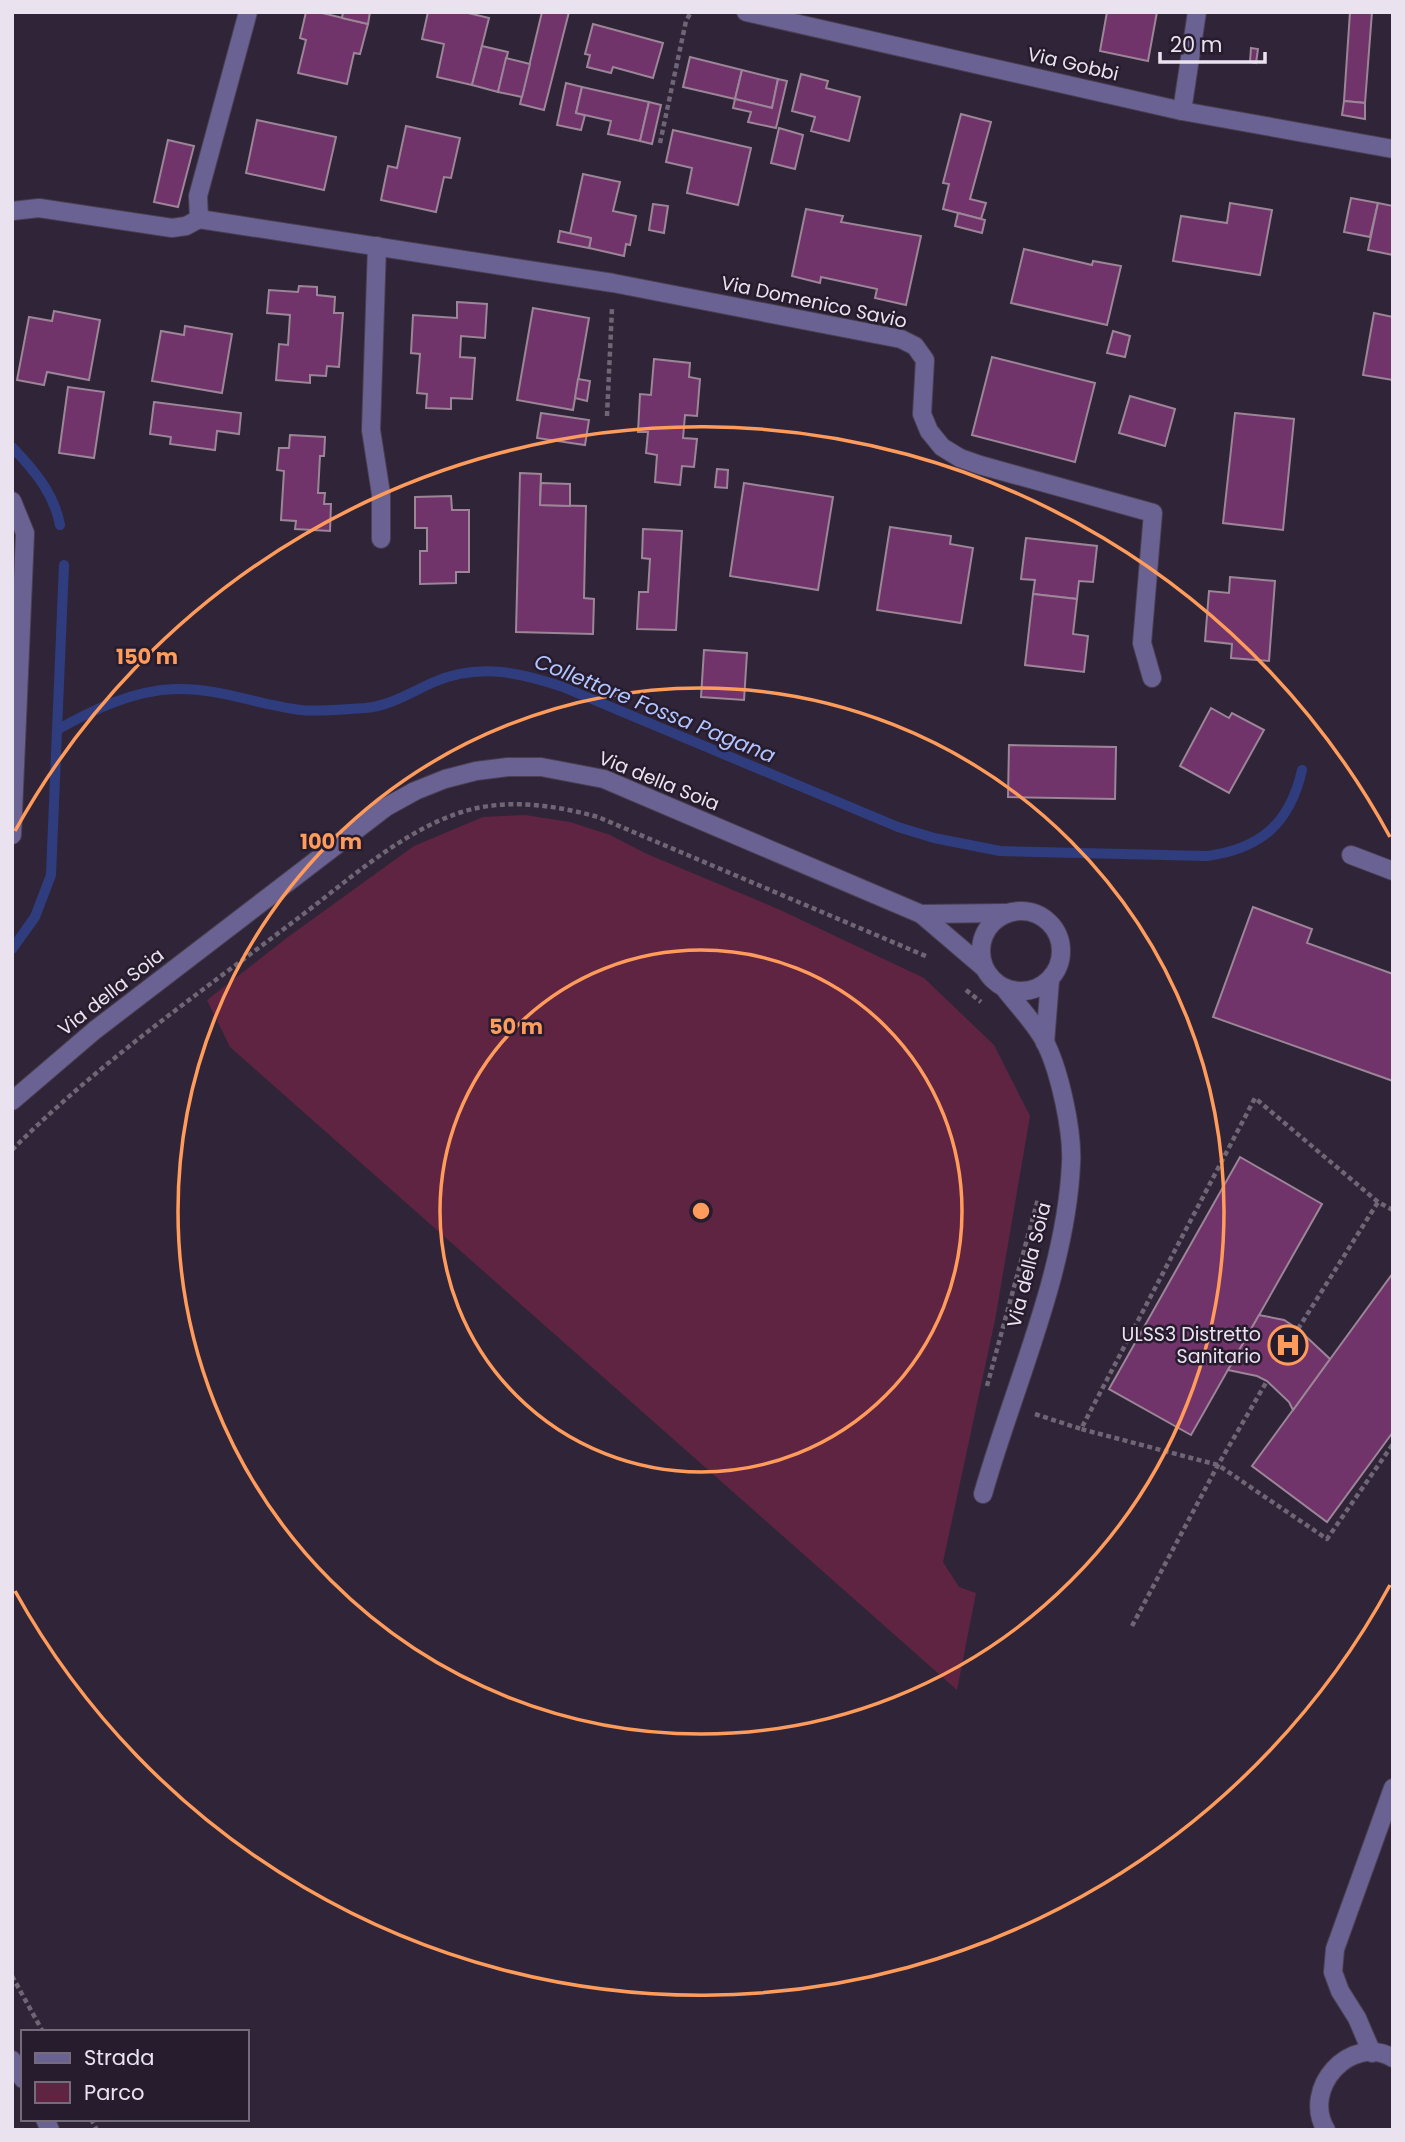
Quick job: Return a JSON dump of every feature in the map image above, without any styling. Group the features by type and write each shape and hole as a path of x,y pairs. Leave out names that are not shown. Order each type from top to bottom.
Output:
{"street":[{"path":"199,219 198,196 248,12"},
{"name":"Via Gobbi","path":"746,12 1182,111 1393,149"},
{"path":"1182,111 1197,12"},
{"name":"Via Domenico Savio","path":"12,211 39,208 172,228 186,226 199,219 613,283 901,339 915,346 925,360 922,414 929,431 942,447 960,458 980,465 1153,513 1142,643 1152,678"},
{"path":"377,246 371,430 381,494 382,539"},
{"path":"12,501 25,533 12,835"},
{"name":"Via della Soia","path":"12,1101 95,1030 386,807 445,779 476,771 541,767 604,779 921,914 1005,989 1045,1043 1064,1105 1071,1148 1065,1215 1052,1275 983,1494"},
{"path":"1351,855 1393,871"},
{"name":"Via della Soia","path":"921,914 1005,913 1021,910 1036,914 1049,922 1058,935 1061,951 1058,967 1049,979 1045,1043"},
{"path":"983,967 980,951 983,936 992,922 1005,913"},
{"path":"1005,989 1021,992 1036,988 1049,979"},
{"path":"1372,2053 1333,1972 1335,1949 1393,1788"},
{"path":"1326,2130 1318,2108 1320,2093 1327,2076 1338,2064 1354,2055 1372,2053 1393,2058"},
{"path":"12,2060 21,2076"}],"path":[{"path":"660,143 686,21 691,12"},
{"path":"607,416 613,283"},
{"path":"12,1150 50,1112 132,1044 387,852 443,819 482,806 556,807 598,817 939,962"},
{"path":"964,987 991,1010"},
{"path":"1081,1429 1255,1098 1378,1202 1393,1210"},
{"path":"985,1391 1040,1188"},
{"path":"1298,1329 1378,1202"},
{"path":"1132,1626 1218,1465 1267,1381"},
{"path":"1035,1414 1081,1429 1218,1465 1327,1539 1393,1444"},
{"path":"12,1976 42,2030"}],"green space":[{"path":"525,815 570,822 610,835 647,854 778,909 924,978 994,1045 1030,1116 995,1320 943,1562 959,1587 976,1593 957,1690 230,1047 207,1000 288,937 414,846 483,817"}],"building":[{"path":"306,12 318,12 368,24 360,54 354,53 347,84 298,73 306,40 300,38"},
{"path":"343,12 370,12 368,24 342,18"},
{"path":"428,12 464,12 489,18 472,85 437,77 444,44 422,39"},
{"path":"542,12 569,12 544,110 520,104"},
{"path":"1107,12 1157,12 1148,61 1100,51"},
{"path":"1350,12 1372,12 1365,103 1344,101"},
{"path":"593,24 663,43 653,78 613,67 611,73 587,67 590,55 585,54"},
{"path":"482,46 508,52 498,92 472,85"},
{"path":"1251,48 1258,49 1256,63 1250,62"},
{"path":"690,57 742,70 735,99 683,87"},
{"path":"506,58 530,64 522,97 498,92"},
{"path":"742,70 778,79 772,108 735,99"},
{"path":"801,74 828,81 826,88 860,97 849,141 811,131 815,117 792,111"},
{"path":"778,79 787,81 776,128 748,122 751,112 733,108 735,99 772,108"},
{"path":"566,83 582,87 576,113 585,115 581,130 557,125"},
{"path":"582,87 649,102 640,141 608,134 611,121 576,113"},
{"path":"1344,101 1365,103 1365,119 1342,115"},
{"path":"649,102 661,105 652,144 640,141"},
{"path":"961,114 991,122 970,199 986,203 981,219 943,209 949,184 943,183"},
{"path":"257,120 336,137 324,190 246,173"},
{"path":"406,126 460,138 451,178 444,177 436,212 381,200 388,166 397,168"},
{"path":"779,128 803,135 795,169 771,163"},
{"path":"673,130 751,148 738,205 687,193 692,168 666,162"},
{"path":"168,140 194,146 178,207 154,202"},
{"path":"583,174 620,182 613,211 636,216 630,245 626,244 624,256 589,248 591,238 570,234"},
{"path":"1351,198 1378,203 1370,237 1344,232"},
{"path":"1230,203 1272,210 1260,275 1173,261 1181,216 1227,223"},
{"path":"1378,203 1393,206 1393,255 1368,250"},
{"path":"653,204 668,206 664,233 649,230"},
{"path":"806,209 843,216 841,222 921,236 906,305 875,298 877,289 821,277 820,283 792,276"},
{"path":"958,213 985,220 982,233 955,226"},
{"path":"560,231 591,238 589,248 558,242"},
{"path":"1024,249 1092,265 1093,261 1121,266 1107,325 1011,303"},
{"path":"299,286 317,287 317,295 335,297 334,313 343,313 339,367 327,366 326,376 310,375 310,383 276,380 279,344 288,345 290,315 267,313 269,290 298,292"},
{"path":"457,302 487,304 485,338 461,336 460,357 475,358 472,399 451,398 451,409 426,408 427,394 417,393 420,354 411,353 413,315 457,318"},
{"path":"533,308 589,318 573,410 517,400"},
{"path":"54,311 100,320 89,380 47,372 44,385 17,380 29,317 52,321"},
{"path":"1374,313 1393,317 1393,380 1363,375"},
{"path":"185,326 232,334 222,393 152,381 161,331 184,335"},
{"path":"1113,331 1130,336 1125,357 1107,353"},
{"path":"992,357 1095,383 1075,462 972,435"},
{"path":"654,359 690,363 689,377 700,379 697,416 685,415 683,438 697,439 694,467 682,466 680,485 655,482 657,455 646,453 648,432 638,432 640,394 651,395"},
{"path":"578,379 590,381 587,401 575,398"},
{"path":"68,387 104,392 94,458 59,453"},
{"path":"1130,396 1175,409 1165,446 1119,433"},
{"path":"154,402 241,413 239,434 217,431 215,450 170,444 171,437 150,434"},
{"path":"541,413 589,420 585,445 537,438"},
{"path":"1235,413 1294,419 1283,530 1223,523"},
{"path":"290,435 325,437 324,456 320,456 318,493 325,493 324,504 331,504 330,531 295,529 296,521 281,520 284,471 277,470 279,448 289,448"},
{"path":"717,469 728,470 727,488 715,487"},
{"path":"520,473 541,474 540,505 586,506 584,598 594,599 593,634 516,632"},
{"path":"541,483 570,484 570,506 540,505"},
{"path":"744,483 833,497 818,590 730,576"},
{"path":"451,496 452,510 469,510 469,572 456,572 456,583 420,584 420,551 427,551 427,528 415,528 415,497"},
{"path":"890,527 951,536 950,544 973,548 961,623 877,610"},
{"path":"643,529 682,531 676,630 637,629 639,592 648,592 650,559 642,558"},
{"path":"1026,538 1097,546 1093,582 1079,581 1077,599 1033,594 1035,580 1021,579"},
{"path":"1230,577 1275,581 1269,661 1231,658 1232,644 1205,641 1209,591 1229,593"},
{"path":"1033,594 1077,599 1073,634 1088,636 1084,672 1025,665"},
{"path":"704,650 747,653 744,700 701,697"},
{"path":"1211,708 1229,718 1232,713 1264,730 1229,793 1180,766"},
{"path":"1009,745 1116,747 1115,799 1008,797"},
{"path":"1253,907 1312,929 1307,943 1393,974 1393,1081 1213,1017"},
{"path":"1240,1157 1322,1204 1191,1435 1109,1389"},
{"path":"1393,1273 1393,1432 1327,1522 1252,1466"},
{"path":"1259,1315 1284,1320 1298,1329 1330,1359 1293,1410 1289,1402 1267,1381 1228,1370"}],"waterway":[{"path":"12,447 48,492 60,525"},
{"path":"57,730 64,565"},
{"name":"Collettore Fossa Pagana","path":"12,949 35,917 51,875 57,730 114,702 160,690 208,691 285,708 325,711 383,705 434,682 467,673 499,672 530,677 563,687 898,827 934,838 1000,851 1207,856 1226,852 1258,840 1281,819 1297,789 1302,770"}],"place":[{"name":"ULSS3 Distretto Sanitario","path":"1288,1345"}]}
